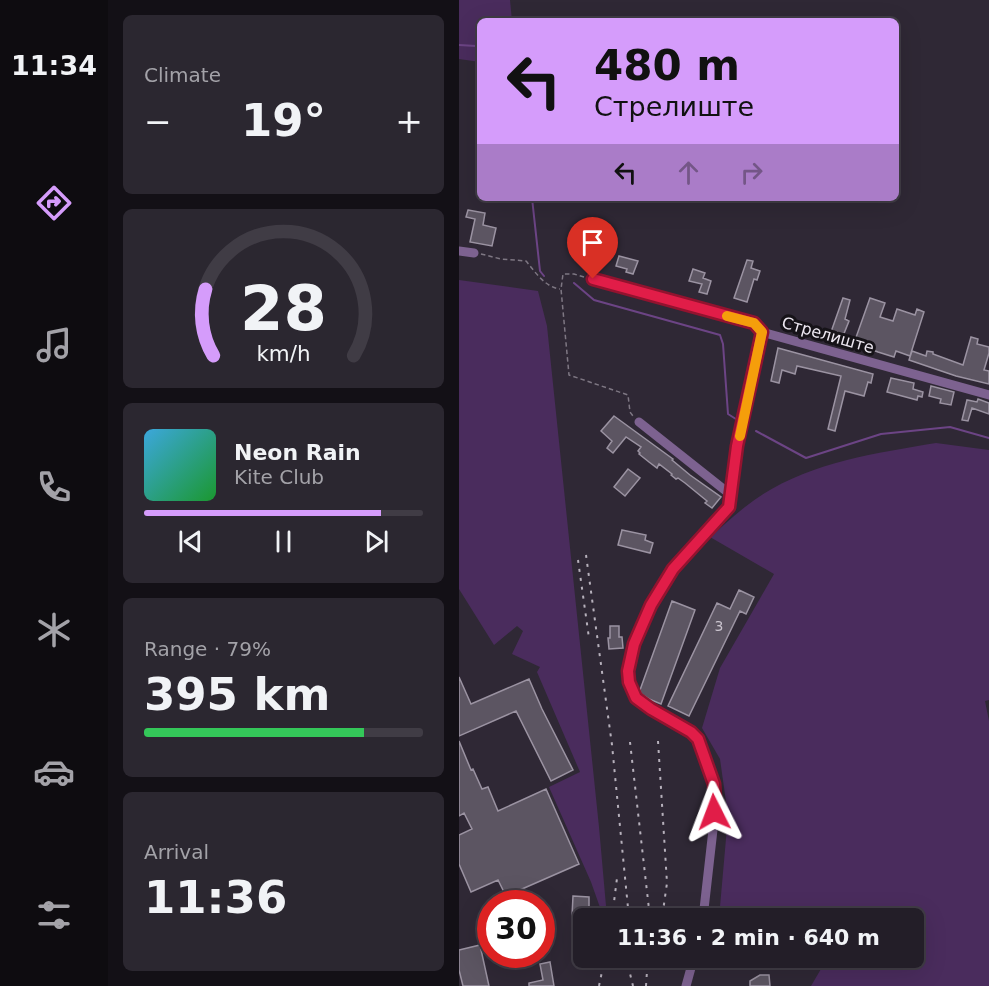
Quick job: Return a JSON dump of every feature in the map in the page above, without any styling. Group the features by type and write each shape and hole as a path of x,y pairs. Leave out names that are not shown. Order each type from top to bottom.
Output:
{"street":[{"path":"459,251 474,253"},
{"name":"Стрелиште","path":"593,279 754,323 762,332 989,395"},
{"path":"704,908 715,805 714,784 698,739 691,732 636,698 629,682 628,671 634,644 651,605 673,569 729,507 737,446 762,332"},
{"path":"639,422 731,495"},
{"path":"686,986 690,968"}],"path":[{"path":"474,253 501,259 526,261 552,288 561,289"},
{"path":"593,279 574,274 563,274 561,289 569,375 629,395 630,412 639,422"}],"shaded area":[{"path":"459,0 510,0 512,18 477,18 477,62 459,59"},
{"path":"459,280 538,291 547,326 605,908 600,908 549,787 580,772 537,672 540,667 512,654 523,631 517,626 494,645 459,589"},
{"path":"936,443 989,450 989,700 985,701 989,721 989,986 811,986 822,968 924,968 924,908 720,908 728,816 720,759 702,728 720,668 774,574 710,537 745,507 788,480 836,463"}],"building":[{"path":"468,210 485,213 483,225 496,228 492,246 470,242 475,219 466,217"},
{"path":"619,256 638,261 633,274 626,272 627,269 616,266"},
{"path":"747,260 753,261 751,268 760,271 757,280 754,279 747,302 734,298"},
{"path":"693,269 705,273 703,278 711,281 707,294 699,292 702,284 689,281"},
{"path":"843,298 850,300 845,319 849,321 843,336 831,332"},
{"path":"870,298 885,303 880,317 893,321 897,309 915,315 917,309 924,312 910,356 896,351 894,357 854,343"},
{"path":"971,337 978,339 977,344 989,347 984,370 989,371 989,384 956,376 909,360 912,351 926,356 927,351 963,365"},
{"path":"778,348 873,374 864,396 845,391 835,431 828,429 841,376 797,366 795,374 782,370 779,383 771,381"},
{"path":"891,378 914,383 913,389 923,392 922,397 918,396 917,400 887,392"},
{"path":"931,386 954,392 951,405 940,403 941,399 929,396"},
{"path":"978,399 989,403 989,414 972,408 968,421 962,420 967,400 977,402"},
{"path":"614,416 721,497 712,508 685,483 676,479 659,464 657,468 639,454 641,447 626,437 613,453 607,448 612,441 601,431"},
{"path":"628,469 640,478 625,496 614,487"},
{"path":"622,530 646,535 645,540 653,543 650,553 618,545"},
{"path":"739,590 754,597 746,614 740,611 689,716 668,706 717,603 730,609"},
{"path":"672,601 695,610 661,704 641,694 640,690"},
{"path":"610,626 619,626 619,637 622,637 623,648 609,649"},
{"path":"459,677 471,704 529,679 573,770 551,781 516,711 459,736"},
{"path":"459,741 471,770 473,769 482,789 488,787 498,811 546,789 579,864 520,890 503,890 498,880 471,892 459,864 459,835 472,829 464,813 459,816"},
{"path":"573,896 589,897 589,908 573,908 572,916"},
{"path":"477,946 477,968 485,968 489,986 463,986 459,970 459,950"},
{"path":"541,968 551,968 554,986 529,986 529,983 543,980"},
{"path":"760,975 769,975 770,986 750,986 750,981"}],"waterway":[{"path":"459,45 477,46"},
{"path":"532,201 540,271 544,276"},
{"path":"574,283 594,300 720,335 723,344 728,414 739,421"},
{"path":"756,431 806,458 881,434 950,427 989,438"}],"railway":[{"path":"586,555 612,745 628,908"},
{"path":"578,560 589,638"},
{"path":"658,741 667,883 663,908"},
{"path":"630,742 649,908"},
{"path":"613,908 617,878"},
{"path":"599,986 603,968"},
{"path":"629,968 633,986"},
{"path":"646,986 648,968"}],"slow traffic":[{"path":"727,316 754,323 762,332 740,436"}],"route":[{"path":"593,279 754,323 762,332 737,446 729,507 673,569 651,605 634,644 628,671 629,682 636,698 691,732 698,739 714,784 714,812"}]}
